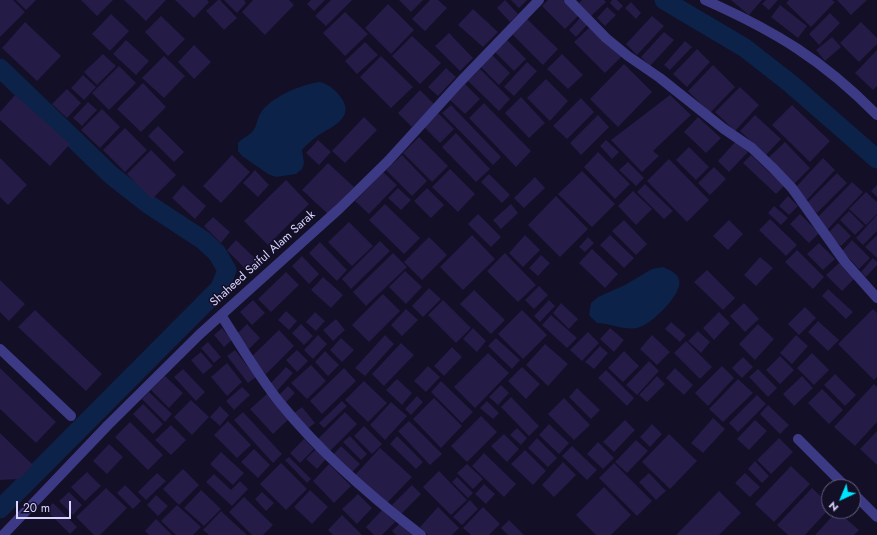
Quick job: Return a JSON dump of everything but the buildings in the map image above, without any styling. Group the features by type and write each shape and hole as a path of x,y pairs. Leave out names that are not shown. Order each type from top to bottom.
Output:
{"street":[{"name":"Shaheed Saiful Alam Sarak","path":"3,535 108,425 221,315 339,209 388,161 460,82 539,0"},
{"path":"569,0 606,38 628,56 660,78 724,129 752,148 772,167 792,188 845,262 877,298"},
{"path":"705,0 745,18 781,37 815,60 852,90 877,115"},
{"path":"221,315 280,403 310,437 384,508 421,535"},
{"path":"0,349 70,416"},
{"path":"798,440 838,479"},
{"path":"861,501 877,517"}],"water":[{"path":"320,82 330,86 342,99 345,106 345,112 339,122 316,137 302,150 304,163 302,169 296,174 276,177 268,174 242,156 238,151 238,143 253,131 260,114 271,102 287,92 304,85"},
{"path":"663,267 678,277 679,286 672,300 652,320 640,327 624,328 597,323 589,315 591,303 598,297 625,285 652,269"}],"waterway":[{"path":"664,0 745,48 791,84 877,159"},
{"path":"0,68 111,175 148,204 203,240 217,253 227,270 220,288 0,509"}]}
